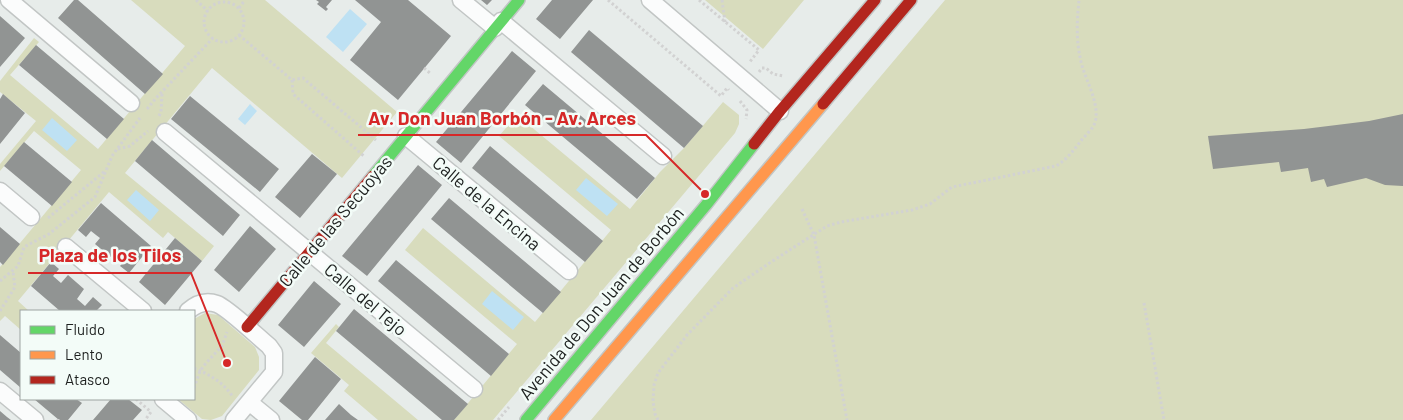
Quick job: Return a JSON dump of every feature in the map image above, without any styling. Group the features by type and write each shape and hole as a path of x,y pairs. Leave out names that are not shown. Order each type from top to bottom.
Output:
{"street":[{"path":"9,0 131,104"},
{"path":"461,0 498,25 663,156"},
{"name":"Calle de las Secuoyas","path":"247,327 519,0"},
{"path":"650,0 754,78 780,111"},
{"name":"Avenida de Don Juan de Borbón","path":"526,420 700,212 780,111 875,0"},
{"path":"554,420 911,0"},
{"name":"Calle del Tejo","path":"158,126 474,389"},
{"name":"Calle de la Encina","path":"406,136 569,271"},
{"path":"0,191 39,217"},
{"path":"66,247 142,310"},
{"path":"189,310 197,304 214,303 219,305 269,346 274,353 274,372 242,411 271,420"},
{"path":"0,391 35,420"}],"path":[{"path":"196,0 208,11"},
{"path":"239,8 245,0"},
{"path":"608,0 721,96 727,88 733,94"},
{"path":"700,0 759,50 748,63 754,78"},
{"path":"722,0 725,22"},
{"path":"658,420 653,401 654,385 658,374 688,335 733,288 827,226 912,210 930,204 952,187 1056,166 1064,161 1093,126 1096,112 1096,104 1085,77 1080,58 1077,33 1079,0"},
{"path":"219,2 233,4 239,8 244,21 243,28 234,39 220,41 213,38 206,28 205,16 208,11 219,2"},
{"path":"239,34 292,80 293,94 367,159 371,154"},
{"path":"0,281 18,266 24,247 50,234 95,197 112,156 117,149 162,92 213,38"},
{"path":"744,124 747,118 747,110 738,96 762,68 766,68 773,74 789,75"},
{"path":"292,80 303,78 391,153"},
{"path":"117,149 130,146 158,126 162,112 162,92"},
{"path":"39,217 106,171"},
{"path":"802,209 814,235 847,420"},
{"path":"31,244 32,237"},
{"path":"0,311 15,287 13,270"},
{"path":"1144,303 1164,420"},
{"path":"195,385 200,371 222,346 230,325"},
{"path":"195,368 218,380 228,389 242,411"},
{"path":"137,400 151,412 144,420"},
{"path":"498,420 510,405"}],"green space":[{"path":"131,0 265,0 397,112 342,178 212,68 125,173 214,246 202,261 168,232 163,238 109,192 18,301 28,310 20,310 20,329 5,316 0,321 0,267 81,170 34,131 0,171 0,164 36,121 0,92 0,81 34,38 39,42 10,75 98,149 185,46"},
{"path":"705,0 804,0 763,49"},
{"path":"945,0 1403,0 1403,420 591,420"},
{"path":"723,102 739,115 739,124 735,133 493,420 454,420 517,344 405,250 423,228 535,322 611,230 499,136 517,115 630,209 660,172 684,148"},
{"path":"205,313 218,315 255,347 259,357 259,370 222,416 211,420 202,419 179,400 195,400 195,318"},
{"path":"336,324 339,327 326,343 418,420 378,420 344,391 349,385 311,353"}],"water":[{"path":"350,9 367,24 343,52 326,37"},
{"path":"250,104 257,111 245,125 238,119"},
{"path":"52,118 77,140 67,151 42,130"},
{"path":"586,178 618,204 607,216 576,190"},
{"path":"136,190 159,210 150,221 127,200"},
{"path":"492,291 524,317 513,330 482,304"}],"building":[{"path":"74,0 78,0 163,74 145,94 58,18"},
{"path":"316,0 332,0 326,7 328,9 326,11 317,4 319,2"},
{"path":"355,0 408,0 451,36 398,100 350,60 381,22"},
{"path":"481,0 492,0 487,5"},
{"path":"552,0 593,0 560,39 536,19"},
{"path":"0,16 25,38 0,67"},
{"path":"589,30 703,126 684,148 571,52"},
{"path":"36,45 124,119 107,139 19,65"},
{"path":"512,51 536,71 461,163 436,142"},
{"path":"543,84 655,178 637,199 525,105"},
{"path":"3,94 25,113 0,144 0,99"},
{"path":"190,96 279,169 260,192 171,119"},
{"path":"1403,114 1403,186 1385,185 1366,178 1327,187 1324,179 1311,182 1308,168 1281,172 1279,162 1213,169 1208,136 1304,129 1369,121"},
{"path":"152,140 240,215 223,236 135,161"},
{"path":"24,142 72,182 52,206 4,166"},
{"path":"490,146 603,241 585,262 472,168"},
{"path":"312,154 337,174 300,218 275,197"},
{"path":"418,165 442,185 367,276 342,256"},
{"path":"449,198 561,292 543,313 431,219"},
{"path":"101,203 151,246 129,273 120,266 125,260 121,256 116,252 112,258 95,244 100,238 91,231 86,237 78,230"},
{"path":"250,226 276,249 239,292 214,270"},
{"path":"0,227 20,244 3,265 0,262"},
{"path":"175,238 202,261 165,305 139,282"},
{"path":"396,260 509,354 491,376 378,281"},
{"path":"51,262 59,269 53,276 61,283 68,275 84,289 77,299 85,306 93,297 102,305 97,310 59,310 31,286"},
{"path":"314,281 341,304 304,347 278,325"},
{"path":"354,309 468,404 454,420 442,420 336,331"},
{"path":"0,335 20,352 20,387 0,370"},
{"path":"315,357 341,379 308,420 302,420 279,401"},
{"path":"35,400 78,400 82,403 68,420 59,420"},
{"path":"110,400 129,400 142,410 133,420 93,420"},
{"path":"339,404 351,415 358,420 325,420"},
{"path":"0,411 7,417 11,420 0,420"}],"traffic: fast":[{"path":"373,176 519,0"},
{"path":"526,420 706,205 754,144"}],"traffic: slow":[{"path":"554,420 823,104"}],"traffic: jam":[{"path":"754,144 875,0"},
{"path":"823,104 911,0"},
{"path":"247,327 373,176"}],"place":[{"name":"Av. Don Juan Borbón - Av. Arces","path":"705,194"},
{"name":"Plaza de los Tilos","path":"227,363"}]}
